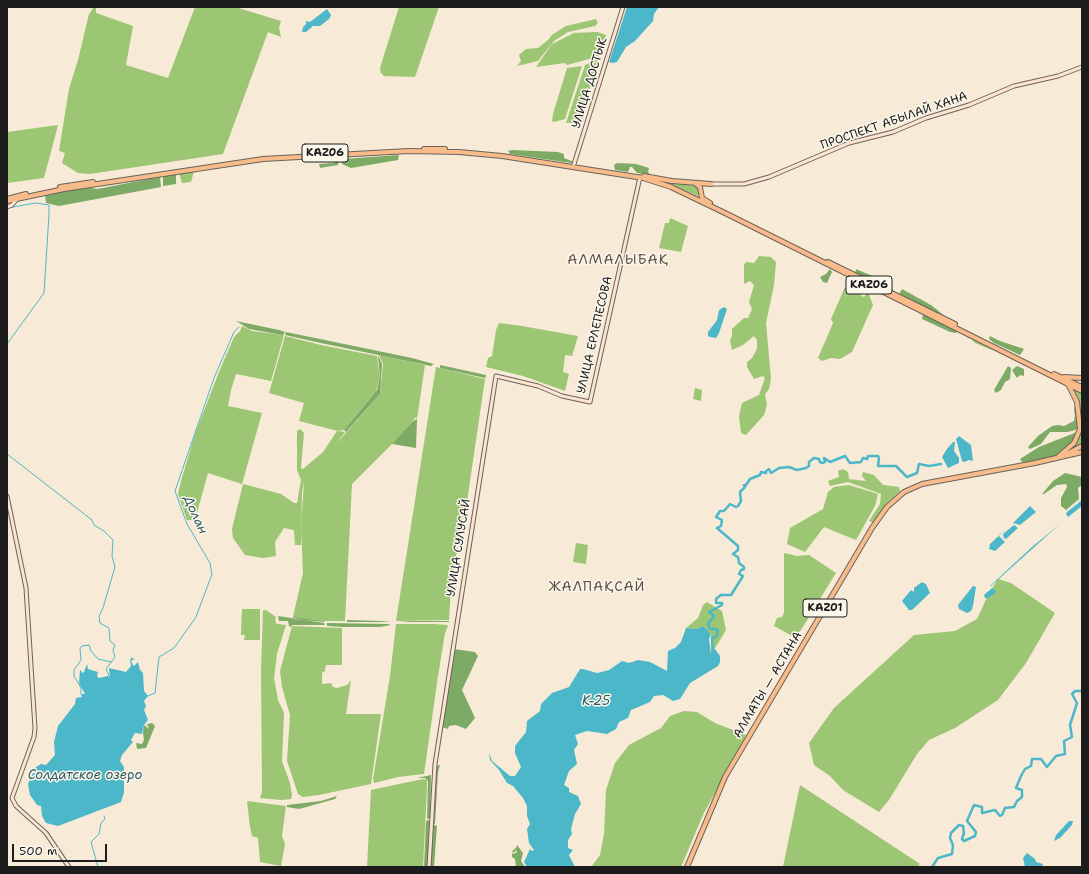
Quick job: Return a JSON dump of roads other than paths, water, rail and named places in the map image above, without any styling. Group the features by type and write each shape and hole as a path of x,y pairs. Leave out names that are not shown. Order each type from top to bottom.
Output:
{"highway":[{"name":"KАZ06","path":"7,200 58,189 263,157 409,149 503,154 574,164 642,177 672,185 699,197 1082,391"},
{"name":"KАZ06","path":"459,151 533,160 642,177 670,187 1045,371 1082,387"},
{"path":"642,177 695,184 711,184"},
{"path":"695,184 700,187 702,198 710,203"},
{"path":"693,198 699,197 704,187 711,184"},
{"name":"KАZ06","path":"7,200 17,200 58,189"},
{"path":"1058,376 1066,378 1082,378"},
{"name":"KАZ01","path":"1054,459 1071,448 1077,439 1080,429 1077,402 1067,383"},
{"name":"KАZ01","path":"1054,459 1082,446"},
{"name":"KАZ01","path":"1054,459 1082,452"},
{"name":"АЛМАТЫ — АСТАНА","path":"687,867 726,776 872,528 887,506 904,492 922,484 1054,459"}],"main road":[{"name":"УЛИЦА ДОСТЫК","path":"574,164 623,7"},
{"name":"ПРОСПЕКТ АБЫЛАЙ ХАНА","path":"711,184 744,184 769,177 849,143 893,132 926,118 969,105 1014,86 1058,76 1082,67"},
{"name":"УЛИЦА ЕРЛЕПЕСОВА","path":"496,376 538,386 562,396 590,402 642,177"},
{"path":"7,207 12,205 17,200"},
{"name":"УЛИЦА СУЛУСАЙ","path":"429,867 434,774 496,376"},
{"path":"7,496 26,588 35,728 34,737 12,798 16,806 46,833 69,867"}],"water":[{"path":"627,7 659,7 654,14 653,21 635,41 626,47 617,62 609,62"},
{"path":"327,9 331,15 329,19 320,26 313,26 306,32 302,32 306,21 310,22"},
{"path":"724,307 727,309 719,333 716,338 708,336 708,332 717,320 719,310"},
{"path":"959,436 971,445 973,461 962,461 956,439"},
{"path":"953,442 955,442 954,451 959,458 959,463 948,468 942,457"},
{"path":"1082,500 1082,506 1068,517 1066,514 1067,512"},
{"path":"1030,506 1036,512 1020,525 1013,523"},
{"path":"1060,524 991,586 990,586 1032,547"},
{"path":"1014,525 1018,528 1006,539 1004,538 1003,534"},
{"path":"1006,529 999,536 1005,542 995,551 989,549 990,544"},
{"path":"922,582 926,584 930,593 912,610 909,610 902,601 911,590 914,592 914,588"},
{"path":"973,586 976,587 973,606 971,611 967,613 959,609 958,605"},
{"path":"992,588 996,591 995,593 988,598 985,598 984,595"},
{"name":"К-25","path":"703,626 711,634 709,639 711,654 715,649 720,656 720,662 718,666 690,683 680,699 673,701 663,695 654,696 650,702 631,710 628,718 619,722 616,729 607,734 587,731 575,735 578,744 574,750 577,764 569,771 564,785 569,788 569,792 578,796 581,804 575,814 571,829 572,834 568,840 568,848 573,850 569,855 575,867 527,867 524,862 530,849 532,851 534,850 529,843 527,829 530,824 527,816 527,806 523,798 513,786 507,783 499,770 490,760 489,753 492,761 510,776 515,776 521,767 515,753 515,746 526,732 527,721 540,711 541,704 552,693 569,687 580,669 597,673 609,670 622,661 629,663 638,660 650,662 667,671 668,651 675,648 681,642 686,628 697,629"},
{"name":"Солдатское озеро","path":"132,657 133,659 136,658 131,661 133,665 134,666 138,662 140,670 143,673 144,691 148,696 144,701 146,706 144,710 148,720 144,725 142,734 135,733 131,740 133,742 122,755 120,761 124,767 124,792 121,802 58,826 46,823 42,816 41,806 37,805 30,795 28,784 36,767 41,764 46,765 55,755 54,742 58,726 75,704 76,698 82,697 81,694 85,694 79,683 80,671 81,670 82,673 84,672 87,664 88,669 98,672 97,676 99,678 108,676 110,678 109,668 126,672 131,666 130,660"},
{"path":"1069,821 1073,821 1072,825 1060,838 1054,841 1056,835"},
{"path":"1027,853 1035,859 1036,862 1043,864 1042,867 1025,867 1023,858"}],"waterway":[{"path":"7,344 44,293 49,205 35,203 8,208"},
{"name":"Долан","path":"148,696 155,693 159,657 174,648 196,617 212,574 210,563 187,524 175,491 214,378 234,332 239,327"},
{"path":"7,454 92,520 94,525 104,531 113,540 112,556 115,567 103,608 99,616 100,623 109,628 110,641 115,645 113,650 115,657 106,669 110,678"},
{"path":"738,506 741,501 740,492 745,487 744,485 746,485 750,479 760,475 761,472 766,473 769,469 771,473 779,468 789,467 797,470 806,468 809,466 809,462 814,458 819,459 820,462 823,463 825,462 824,458 830,462 845,456 850,463 861,462 863,458 867,459 868,456 878,456 878,466 896,466 907,477 917,473 919,464 929,466 941,464"},
{"path":"710,658 713,653 712,638 717,636 718,631 716,629 710,629 708,624 714,616 709,612 722,605 722,603 716,603 716,599 721,595 731,595 743,576 739,574 744,567 739,563 738,557 733,554 738,550 738,546 717,528 721,526 722,520 716,517 720,511 724,511 730,504 736,507"},
{"path":"81,694 81,688 74,676 74,670 81,660 80,648 82,646 89,645 91,651 98,659 111,662"},
{"path":"932,867 938,858 952,854 953,845 950,838 951,833 959,825 963,826 964,833 962,839 964,841 975,836 976,832 967,821 974,805 982,807 982,813 995,810 1000,816 1002,815 1005,808 1014,807 1017,801 1022,797 1022,790 1016,788 1025,769 1031,766 1032,759 1041,759 1047,767 1056,756 1065,754 1064,741 1072,737 1070,725 1077,703 1072,694 1075,691 1082,691"},
{"name":"ЖАЛПАҚСАЙ","path":"98,867 91,842 99,834 101,823 105,819 104,816"}],"district":[{"name":"АЛМАЛЫБАҚ","path":"618,260"},
{"name":"ЖАЛПАҚСАЙ","path":"597,587"}]}
